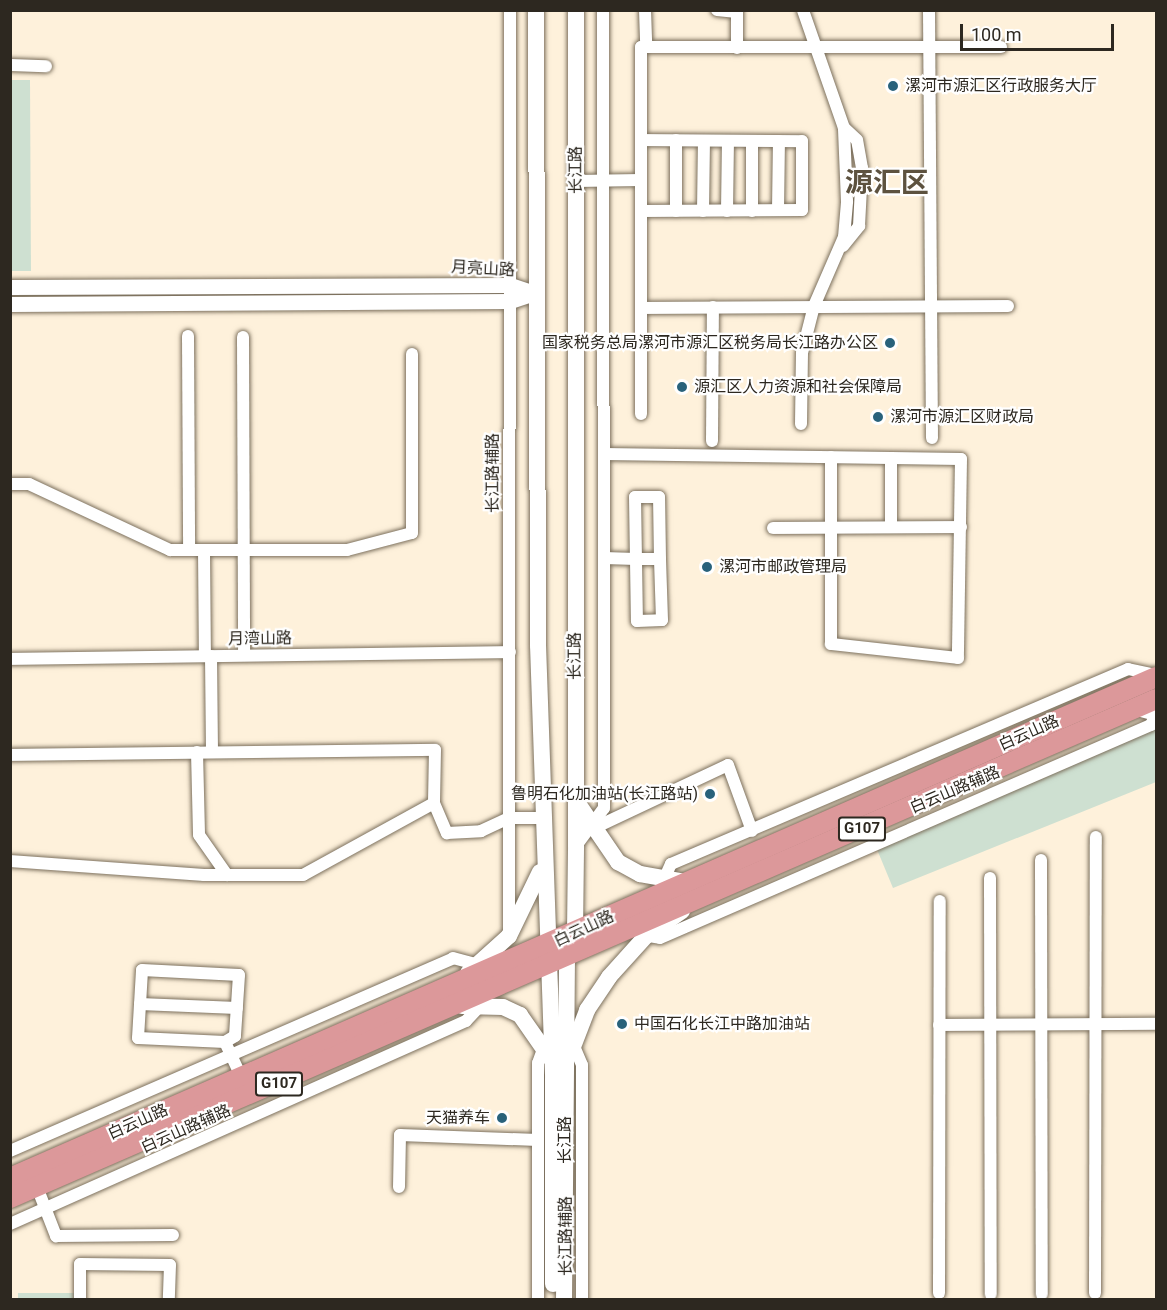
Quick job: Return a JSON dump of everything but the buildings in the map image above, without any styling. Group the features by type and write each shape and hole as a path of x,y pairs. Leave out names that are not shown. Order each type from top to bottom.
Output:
{"highway":[{"name":"白云山路","path":"10,1178 459,982 485,967 546,946 659,888 687,882 1156,676"},
{"name":"白云山路","path":"10,1198 471,1005 494,989 567,960 627,931 1156,699"}],"main road":[{"name":"长江路","path":"536,10 535,293 542,818 546,946 564,1299"},
{"name":"长江路","path":"571,1038 567,960 575,932 576,846 576,10"},
{"path":"575,798 592,829 618,862 659,888"},
{"path":"485,967 508,936 543,862"},
{"path":"471,1005 520,1015 553,1050 571,1038 603,985 646,936 694,902"},
{"path":"546,946 567,960"},
{"name":"长江路","path":"553,1050 553,1299"}],"street":[{"name":"长江路辅路","path":"508,936 510,10"},
{"path":"576,846 592,829 604,808 603,10"},
{"path":"645,10 646,47"},
{"path":"717,10 737,11 737,48"},
{"path":"801,424 802,353 814,306 839,251 847,201 844,128 819,48 803,10"},
{"path":"929,10 929,307 932,438"},
{"path":"641,414 641,47 1001,47"},
{"path":"10,65 46,66"},
{"path":"641,140 802,141 802,210 641,211"},
{"path":"676,140 676,211"},
{"path":"703,211 704,141"},
{"path":"727,211 728,141"},
{"path":"752,141 752,211"},
{"path":"778,141 778,210"},
{"path":"576,181 641,180"},
{"name":"月亮山路","path":"10,287 510,285 535,293"},
{"name":"月亮山路","path":"10,304 510,302 535,293"},
{"path":"640,308 1008,306"},
{"path":"712,441 713,307"},
{"path":"188,336 189,550"},
{"path":"243,338 244,655"},
{"path":"10,484 29,484 170,550 347,549 412,533 412,354"},
{"path":"604,454 831,457 961,459 958,658 831,644 831,457"},
{"path":"891,458 891,527"},
{"path":"635,497 659,497 660,559 662,620 637,621 635,497"},
{"path":"772,528 961,527"},
{"path":"204,550 212,752"},
{"path":"604,558 660,559"},
{"name":"月湾山路","path":"10,659 510,652"},
{"path":"659,888 671,864 1128,669 1156,676"},
{"path":"1137,708 1156,713"},
{"name":"白云山路辅路","path":"627,931 660,938 1151,725 1156,713"},
{"path":"10,755 435,750 434,803 447,833 481,831 509,818 542,818"},
{"path":"197,752 199,835 227,875"},
{"path":"592,829 728,765 752,831"},
{"path":"10,861 227,875 303,875 434,803"},
{"path":"1095,1293 1096,837"},
{"path":"1041,860 1042,1294"},
{"path":"990,878 991,1294"},
{"path":"939,1293 940,901"},
{"path":"10,1151 232,1057 453,958 485,967"},
{"path":"142,970 239,975 237,1008 235,1036 225,1042 138,1038 142,970"},
{"path":"140,1004 237,1008"},
{"name":"白云山路辅路","path":"10,1224 466,1022 471,1005"},
{"path":"939,1025 1156,1024"},
{"name":"长江路辅路","path":"571,1038 582,1065 582,1299"},
{"path":"225,1042 242,1077"},
{"name":"长江路辅路","path":"538,1299 538,1063 553,1050"},
{"path":"399,1187 400,1135 538,1140"},
{"path":"37,1187 56,1236 173,1236"},
{"path":"80,1299 80,1264 170,1265 169,1299"}],"green space":[{"path":"10,80 30,80 31,271 11,271"},
{"path":"1156,728 1156,782 893,888 876,847"},
{"path":"18,1293 75,1293 75,1299 18,1300"}],"place":[{"name":"漯河市源汇区行政服务大厅","path":"893,86"},
{"name":"国家税务总局漯河市源汇区税务局长江路办公区","path":"890,343"},
{"name":"源汇区人力资源和社会保障局","path":"682,387"},
{"name":"漯河市源汇区财政局","path":"878,417"},
{"name":"漯河市邮政管理局","path":"707,567"},
{"name":"鲁明石化加油站(长江路站)","path":"710,794"},
{"name":"中国石化长江中路加油站","path":"622,1024"},
{"name":"天猫养车","path":"502,1118"}],"district":[{"name":"源汇区","path":"887,183"}]}
